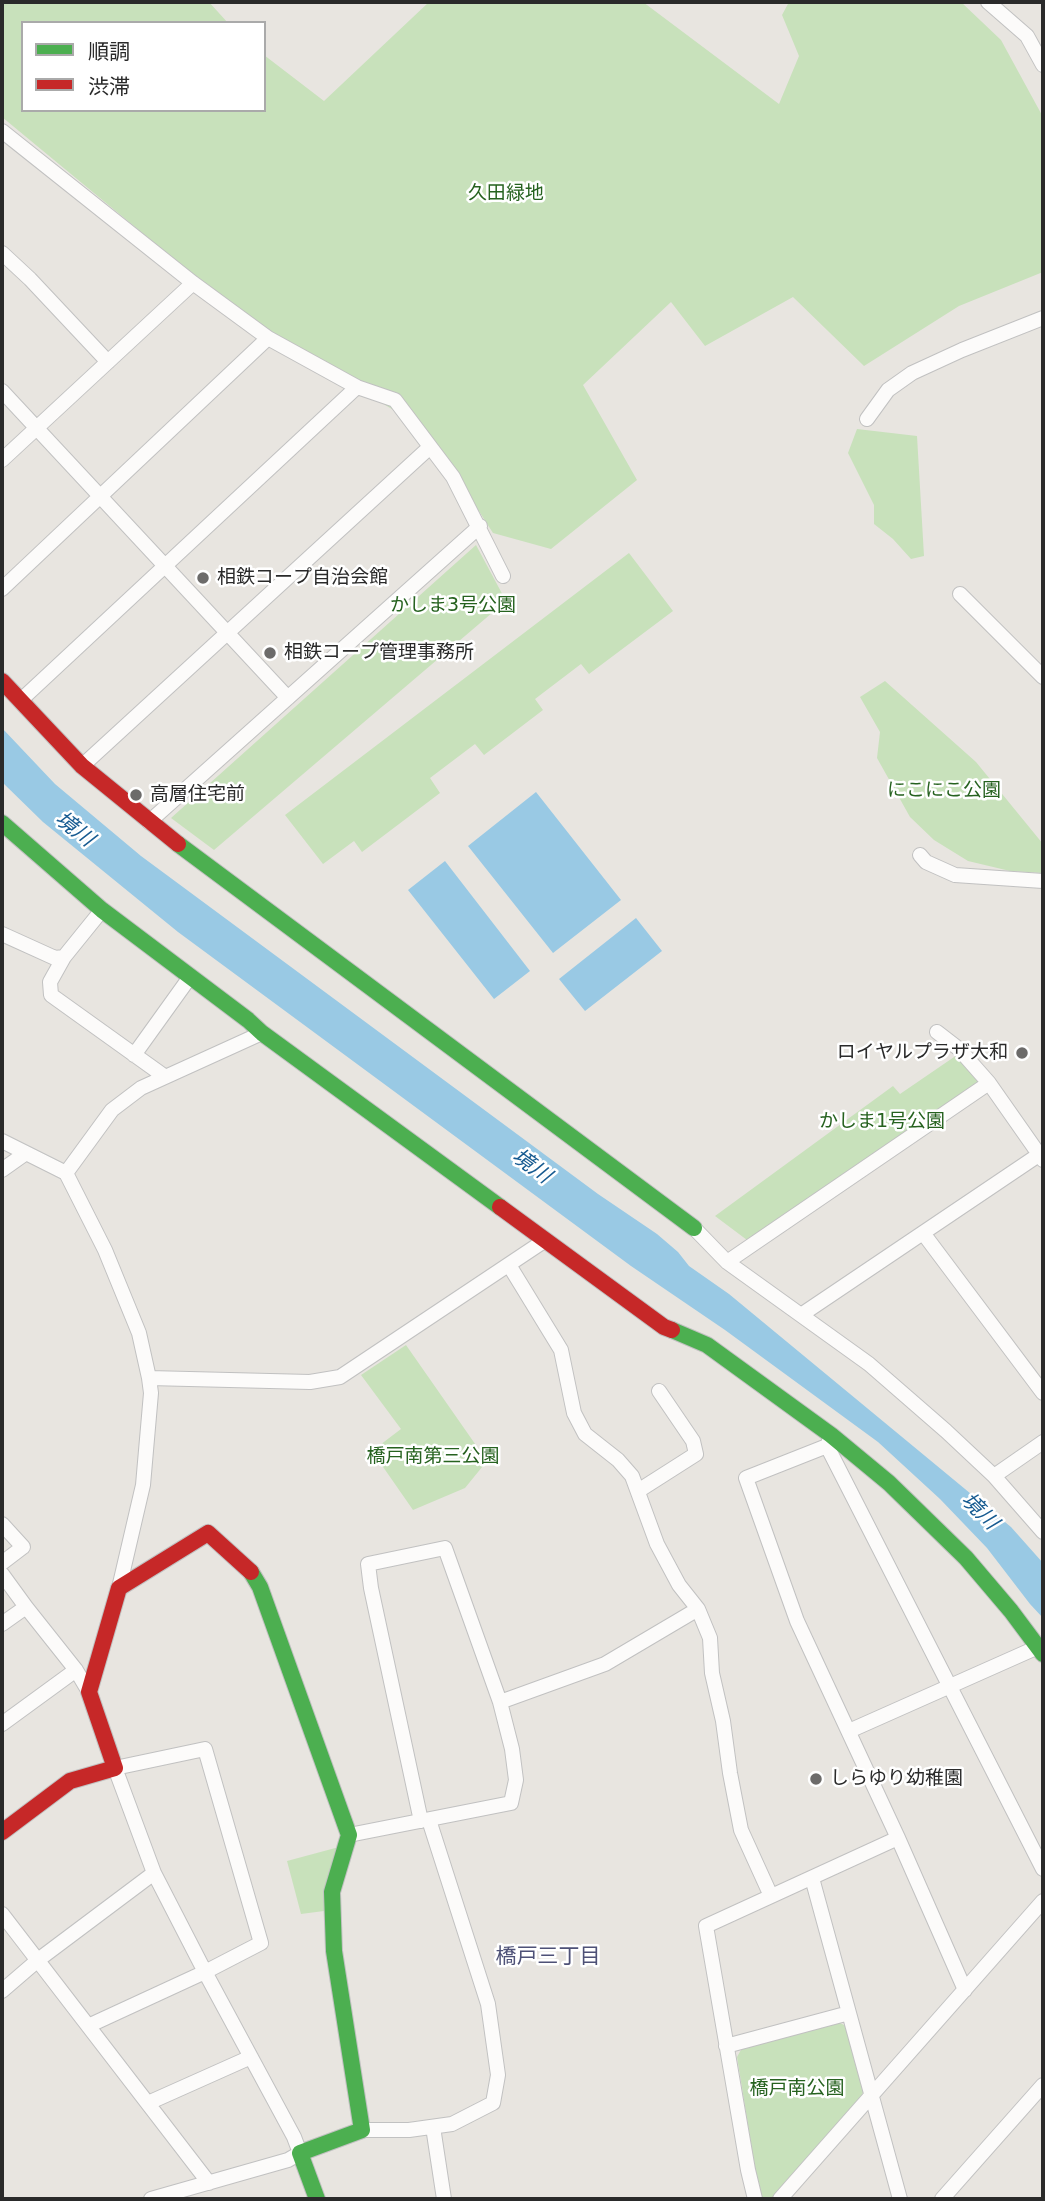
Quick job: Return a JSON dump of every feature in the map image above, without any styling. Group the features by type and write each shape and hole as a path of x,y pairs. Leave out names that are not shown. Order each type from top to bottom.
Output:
{"street":[{"path":"988,2 1027,36 1043,65"},
{"path":"2,131 193,283 268,338 357,387 394,400 453,477 503,576"},
{"path":"2,253 108,362"},
{"path":"2,460 193,283"},
{"path":"867,419 888,390 912,373 962,349 1043,317"},
{"path":"2,589 268,338"},
{"path":"21,700 357,387"},
{"path":"2,391 288,698"},
{"path":"82,765 430,447"},
{"path":"149,822 480,526"},
{"path":"960,594 1043,677"},
{"path":"2,681 82,765 149,822 694,1228 726,1262 869,1364 993,1476 1043,1532"},
{"path":"2,823 102,910 262,1033 664,1326 707,1345 829,1441 890,1483 966,1558 1041,1651 951,1686 849,1731"},
{"path":"920,855 926,862 955,875 1043,881"},
{"path":"102,910 64,957 50,982 51,995 164,1076"},
{"path":"2,934 55,958 64,957"},
{"path":"134,1055 190,977"},
{"path":"801,1315 1042,1157 989,1083 959,1049 936,1032"},
{"path":"66,1173 113,1110 141,1088 262,1033"},
{"path":"726,1262 989,1083"},
{"path":"2,1141 66,1173 105,1250 139,1333 149,1378 151,1393 143,1485 120,1588 89,1692"},
{"path":"2,1170 26,1153"},
{"path":"923,1233 1043,1393"},
{"path":"149,1378 310,1382 340,1377 544,1241"},
{"path":"509,1265 561,1350 574,1412 585,1434 618,1460 632,1476 657,1544 679,1585 698,1609 710,1639 712,1673 741,1830 771,1896"},
{"path":"638,1491 696,1454 693,1441 659,1391"},
{"path":"829,1441 1043,1868"},
{"path":"829,1441 746,1478 797,1621 965,1990"},
{"path":"993,1476 1043,1442"},
{"path":"2,1524 23,1547 2,1563"},
{"path":"120,1588 208,1533 250,1571 260,1587 349,1835 332,1892 334,1951 362,2130"},
{"path":"151,2199 288,2160 362,2130 409,2130 452,2124 493,2103 498,2075 488,2004 425,1821 371,1588 368,1564 445,1548 500,1702 512,1749 516,1780 510,1803 425,1821 349,1835"},
{"path":"2,1574 76,1670 89,1692 154,1873 294,2137 317,2199"},
{"path":"2,1624 26,1606"},
{"path":"500,1702 605,1664 698,1609"},
{"path":"2,1724 76,1670"},
{"path":"2,1832 70,1781 99,1771 205,1749 261,1943 88,2026"},
{"path":"755,2199 706,1926 898,1838"},
{"path":"2,1991 37,1960 154,1873"},
{"path":"812,1878 900,2199"},
{"path":"780,2199 1043,1901"},
{"path":"2,1914 209,2183"},
{"path":"726,2046 849,2013"},
{"path":"148,2104 251,2057"},
{"path":"942,2199 1043,2085"},
{"path":"433,2127 444,2199"}],"green space":[{"name":"久田緑地","path":"2,2 209,2 226,21 21,21 21,112 266,112 266,57 324,101 429,2 643,2 779,104 799,56 782,15 789,2 961,2 1001,40 1043,117 1043,272 959,306 864,366 793,297 705,346 671,302 583,385 637,480 551,549 493,533 446,460 402,415 280,343 2,117"},
{"path":"857,429 917,436 924,556 911,559 893,539 874,524 874,505 848,453"},
{"name":"かしま3号公園","path":"476,545 506,601 214,850 171,818"},
{"path":"629,553 673,611 589,674 581,664 535,699 543,710 484,755 475,744 430,778 440,793 362,852 354,841 323,864 285,815"},
{"name":"にこにこ公園","path":"885,681 976,762 1043,844 1043,873 1010,871 968,861 934,840 910,817 877,758 880,732 860,697"},
{"name":"かしま1号公園","path":"957,1055 980,1081 747,1240 715,1216 893,1086 900,1094"},
{"name":"橋戸南第三公園","path":"406,1345 487,1461 465,1488 413,1510 372,1451 401,1429 361,1375"},
{"path":"339,1847 324,1911 301,1914 287,1861"},
{"name":"橋戸南公園","path":"838,2022 848,2027 865,2087 859,2103 773,2199 760,2199 737,2057 742,2048"}],"water":[{"name":"境川","path":"2,728 55,784 141,856 598,1194 657,1234 678,1252 689,1266 729,1294 1011,1527 1043,1563 1043,1618 987,1548 940,1499 878,1442 725,1330 631,1266 178,932 43,822 2,782"},
{"path":"536,792 621,900 553,953 468,846"},
{"path":"445,861 530,971 494,999 408,890"},
{"path":"636,918 662,951 585,1011 559,979"}],"traffic: fast":[{"path":"2,823 102,910 262,1033 500,1207"},
{"path":"178,844 694,1228"},
{"path":"672,1330 707,1345 831,1435 889,1483 966,1558 1043,1654"},
{"path":"251,1572 260,1587 349,1835 332,1892 334,1951 362,2130 300,2153 317,2199"}],"traffic: jam":[{"path":"2,681 82,766 178,844"},
{"path":"500,1207 664,1327 672,1330"},
{"path":"2,1832 70,1781 115,1768 89,1692 119,1588 208,1533 251,1572"}],"place":[{"name":"相鉄コープ自治会館","path":"203,578"},
{"name":"相鉄コープ管理事務所","path":"270,653"},
{"name":"高層住宅前","path":"136,795"},
{"name":"ロイヤルプラザ大和","path":"1022,1053"},
{"name":"しらゆり幼稚園","path":"816,1779"}],"district":[{"name":"橋戸三丁目","path":"548,1958"}]}
